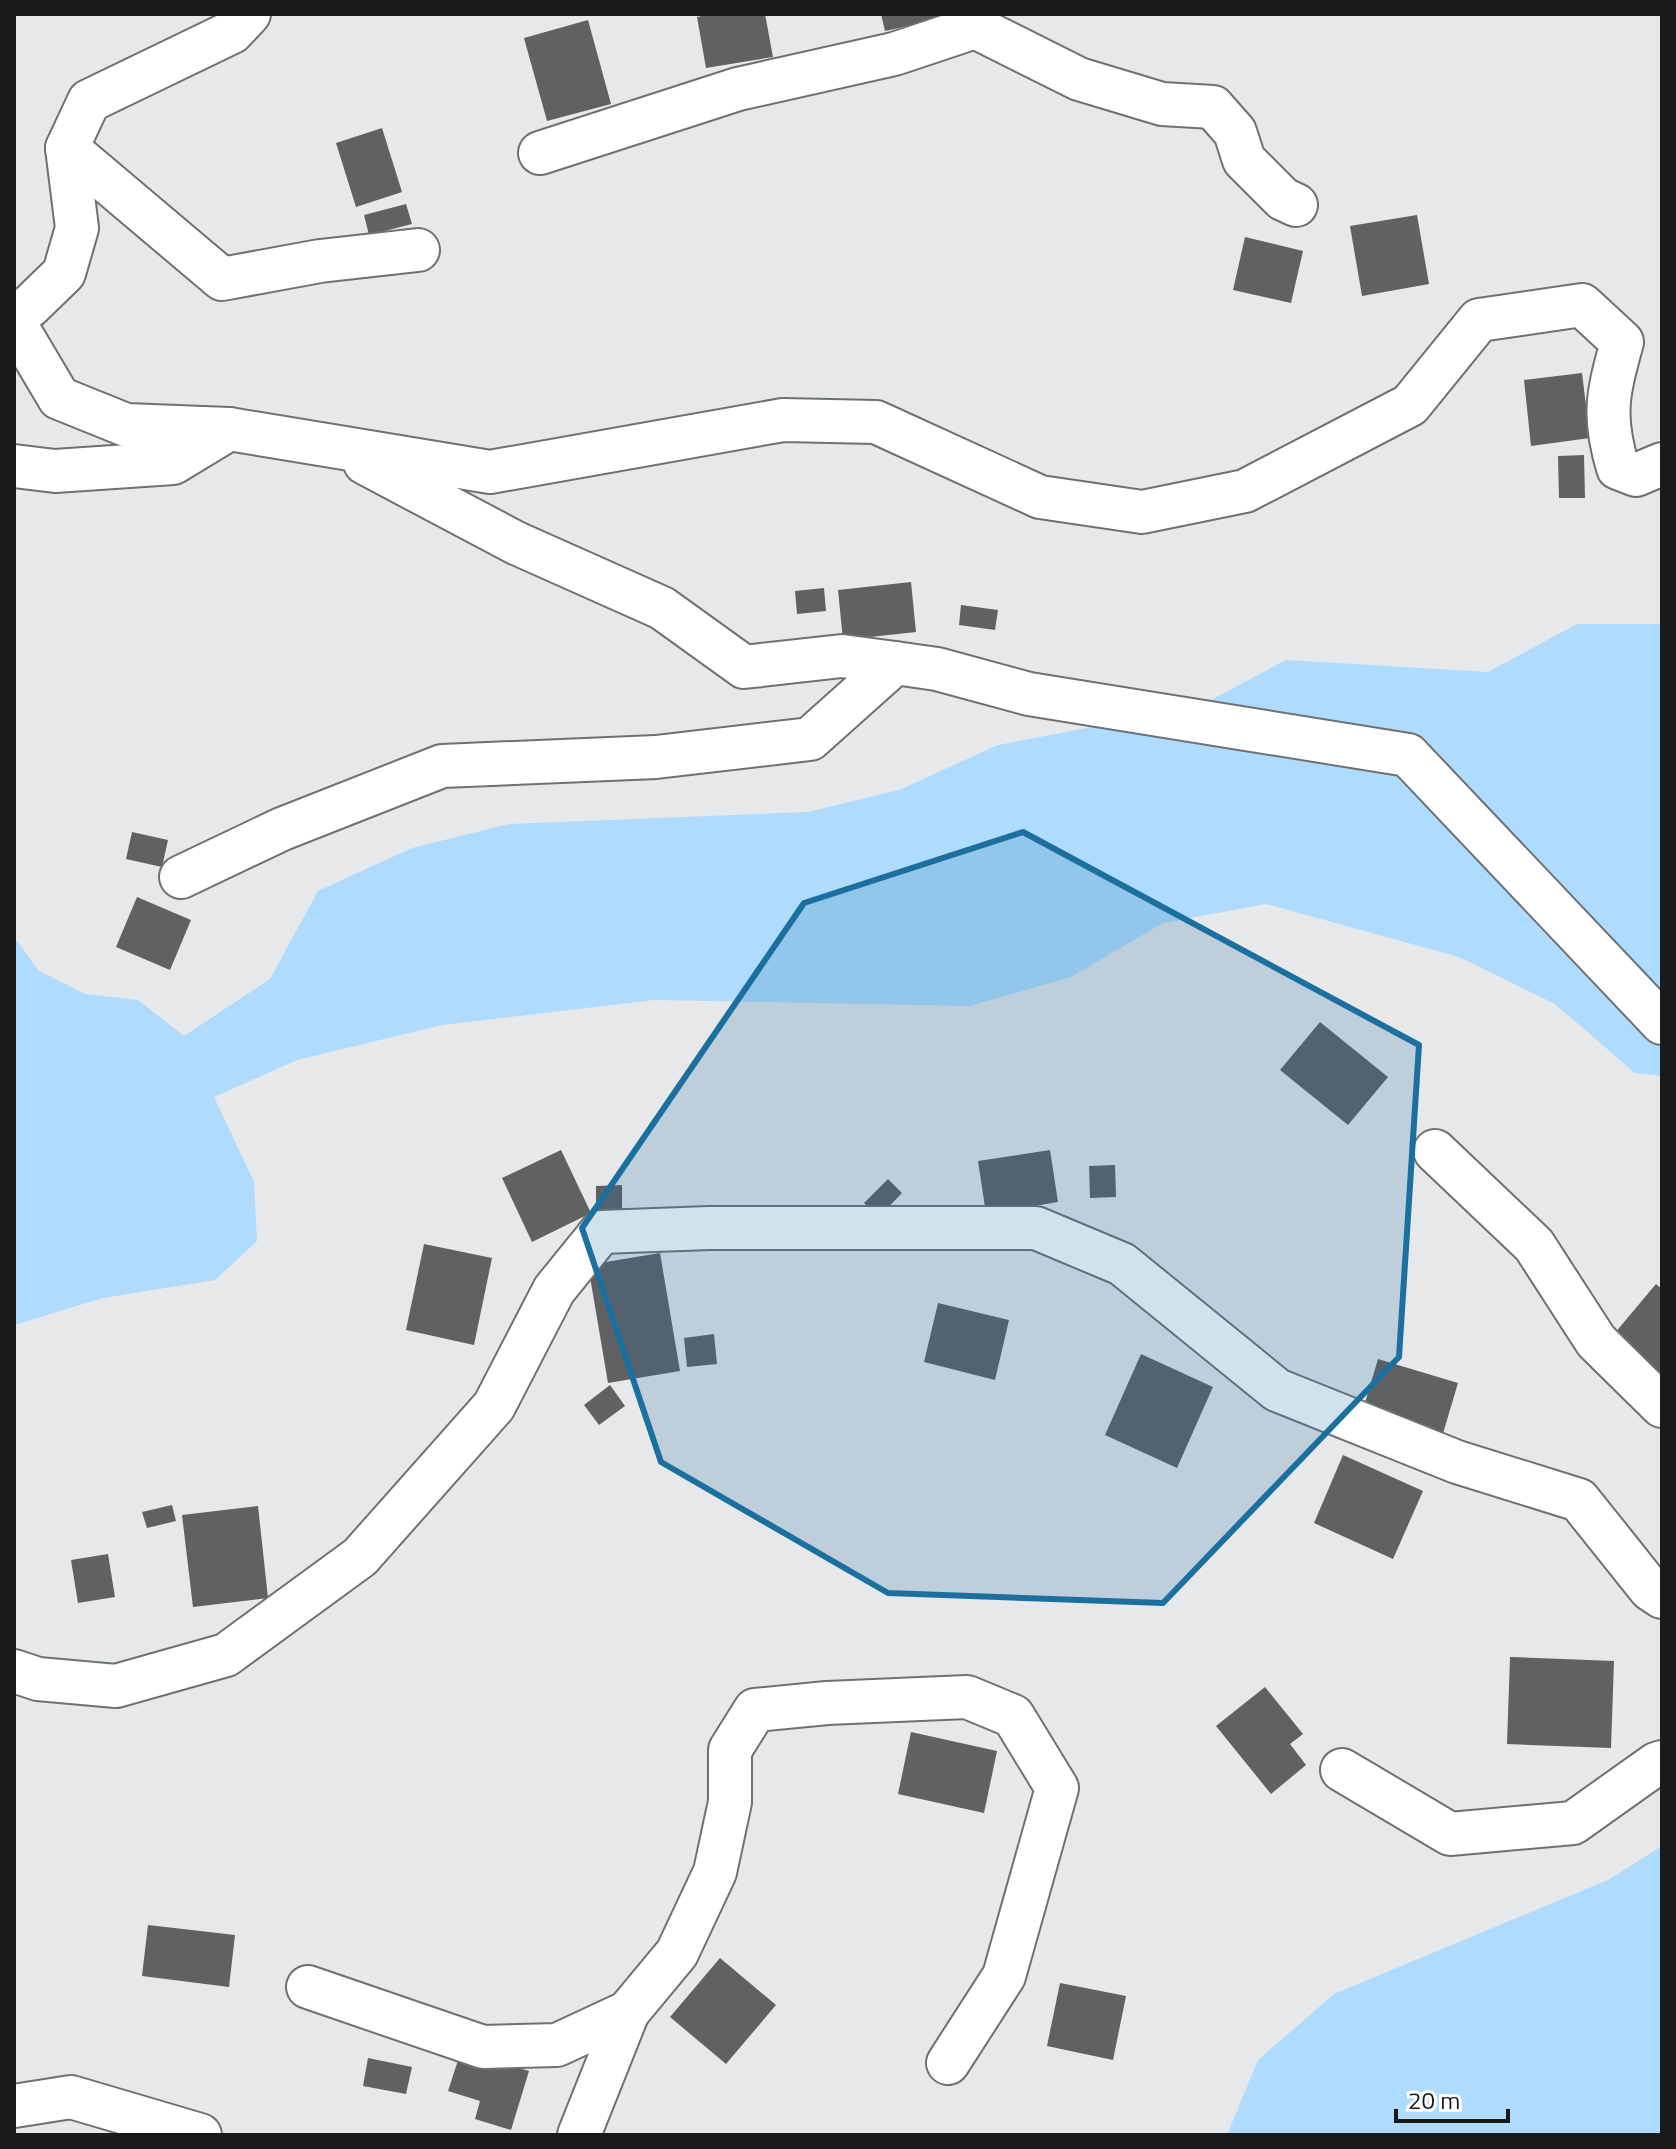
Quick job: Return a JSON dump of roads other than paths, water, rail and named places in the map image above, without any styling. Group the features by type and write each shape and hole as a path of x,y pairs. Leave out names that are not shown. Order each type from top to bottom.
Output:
{"street":[{"path":"249,14 232,32 89,101 67,148 77,228 64,273 19,314 59,398 126,425 229,429 490,472 783,420 876,422 1040,497 1142,512 1245,491 1410,405 1479,320 1582,305 1622,342 1609,389 1608,434 1618,468 1636,475 1662,464"},
{"path":"540,153 738,89 894,54 977,20 1079,79 1162,104 1213,107 1235,132 1244,160 1283,199 1296,205"},
{"path":"67,148 222,279 320,261 418,250"},
{"path":"14,466 55,471 173,463 229,429"},
{"path":"333,446 516,543 662,608 744,667 842,656 895,663 937,669 1029,694 1408,755 1662,1023"},
{"path":"181,877 282,829 442,766 656,757 810,739 895,663"},
{"path":"1435,1151 1534,1245 1596,1341 1662,1406"},
{"path":"14,1671 38,1679 116,1686 226,1655 360,1557 494,1406 554,1290 601,1232 709,1228 1036,1228 1122,1264 1277,1390 1457,1462 1579,1500 1650,1589 1662,1597"},
{"path":"579,2135 628,2012 677,1953 715,1872 730,1802 730,1750 755,1710 827,1703 967,1697 1013,1716 1057,1788 1004,1976 948,2063"},
{"path":"1342,1770 1450,1834 1573,1823 1662,1762"},
{"path":"308,1987 483,2047 557,2045 628,2012"},
{"path":"14,2106 71,2097 200,2135"}]}
